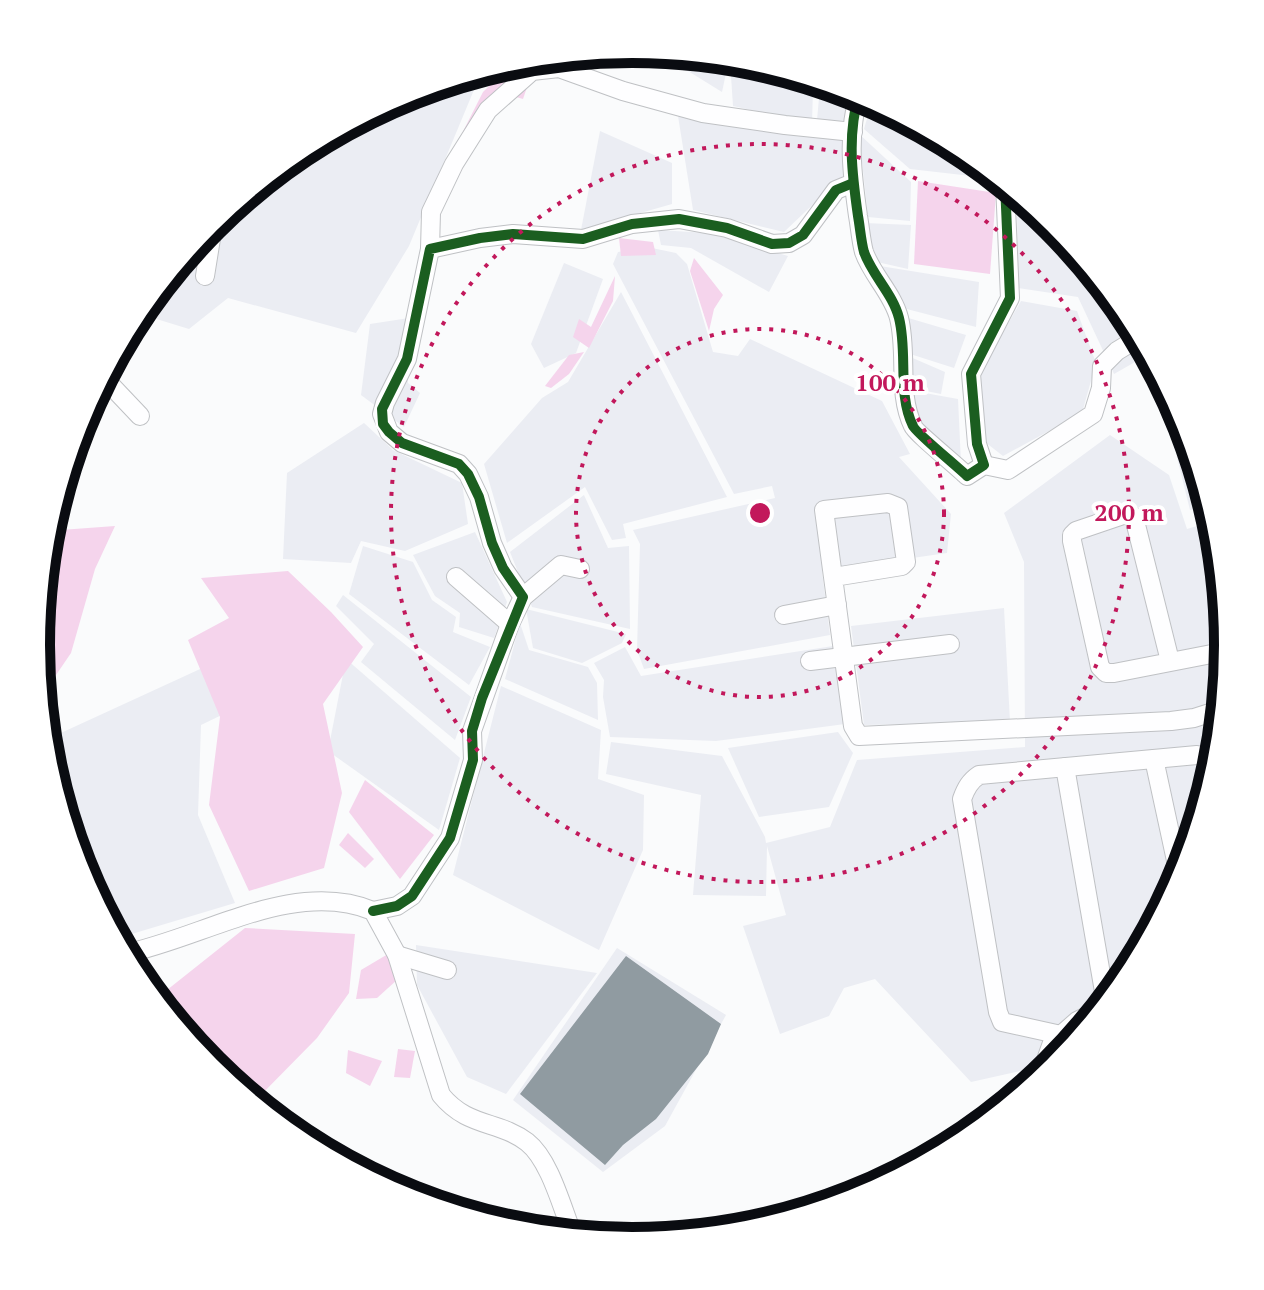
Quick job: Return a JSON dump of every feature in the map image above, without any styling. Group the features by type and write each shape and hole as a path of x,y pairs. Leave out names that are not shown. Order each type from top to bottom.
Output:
{"street":[{"path":"549,69 559,68 623,91 703,113 853,132"},
{"path":"523,597 503,568 468,474 459,464 402,443 383,424 382,409 407,359 430,249 431,212 454,164 488,110 531,72"},
{"path":"857,108 850,153 853,183 865,253 898,315 905,367 902,393 913,429 940,449 967,476 984,465 1008,470 1093,414 1101,388 1102,366 1129,343"},
{"path":"430,249 513,234 583,239 632,224 679,219 727,228 772,244 789,243 803,235 836,190 853,183"},
{"path":"984,465 977,444 971,374 1010,298 1011,203"},
{"path":"205,276 210,244"},
{"path":"111,386 140,416"},
{"path":"834,577 902,566 906,562 898,507 888,503 824,510 853,726 859,736 1171,721 1210,713"},
{"path":"1170,661 1134,517 1126,514 1076,531 1072,541 1100,667 1106,673 1214,653"},
{"path":"137,950 302,901 343,902 373,911 397,906 412,896 450,838 473,760 472,731 510,624 523,597 561,565 580,569"},
{"path":"456,577 510,624"},
{"path":"784,615 837,605"},
{"path":"810,661 950,644"},
{"path":"1061,1035 1002,1022 962,799 972,780 979,775 1203,756"},
{"path":"1154,759 1175,855"},
{"path":"1065,767 1103,986"},
{"path":"373,911 397,955 441,1095 452,1108 466,1117 526,1141 544,1163 568,1223"},
{"path":"397,955 447,970"},
{"path":"1049,1052 1052,1043 1075,1023"}],"shaded area":[{"path":"678,65 726,71 722,92"},
{"path":"532,72 523,99 498,92 444,169 483,92 496,79"},
{"path":"731,76 787,84 813,92 812,124 733,106"},
{"path":"499,79 476,85 409,246 356,333 228,298 189,329 151,317 194,261 248,207 309,161 375,123 445,94 481,83"},
{"path":"819,94 849,105 845,121 817,120"},
{"path":"868,113 923,141 977,177 910,169 864,129"},
{"path":"678,116 842,138 846,173 784,232 693,210"},
{"path":"600,131 672,163 672,204 581,230"},
{"path":"859,134 911,182 910,221 868,217"},
{"path":"918,181 996,193 990,274 914,264"},
{"path":"1017,213 1022,213 1070,261 1116,322 1139,360 1114,374 1078,297 1018,288"},
{"path":"865,223 911,225 908,269 877,262"},
{"path":"658,230 708,233 788,256 769,292 691,248 661,245"},
{"path":"619,238 653,242 656,255 621,256"},
{"path":"647,247 676,253 687,264 713,352 738,356 750,339 882,401 910,454 899,457 951,514 947,553 822,571 830,635 644,669 637,650 640,544 633,530 775,498 772,486 734,494 613,264 618,252"},
{"path":"694,258 723,295 714,309 709,331 690,271"},
{"path":"564,263 603,279 576,353 544,368 531,344"},
{"path":"880,266 979,282 976,327 899,307"},
{"path":"615,276 613,301 589,348 573,337 579,319 591,327"},
{"path":"621,292 727,497 623,524 626,538 612,540 585,487 507,543 484,464 542,398 568,382"},
{"path":"1021,301 1077,311 1096,363 1082,413 1003,456 985,442 978,376"},
{"path":"905,317 966,335 954,368 907,353"},
{"path":"409,318 408,383 420,393 404,427 361,395 370,324"},
{"path":"584,352 569,374 551,388 545,386 569,355"},
{"path":"908,356 945,372 941,394 906,387"},
{"path":"908,390 958,399 961,463 916,439"},
{"path":"364,423 393,450 462,483 468,524 405,551 361,541 351,563 283,559 287,473"},
{"path":"1171,426 1198,509 1190,510"},
{"path":"1110,435 1169,475 1187,529 1201,525 1203,531 1213,607 1213,683 1203,759 1194,796 1170,868 1136,936 1094,999 1032,1068 971,1082 875,979 844,988 829,1016 780,1034 743,926 786,915 767,846 766,896 693,895 701,795 606,774 611,742 722,756 766,843 830,827 857,760 1025,747 1024,562 1004,513"},
{"path":"584,495 608,548 629,546 630,629 532,607 510,552"},
{"path":"115,526 95,569 71,653 51,682 51,607 61,530"},
{"path":"475,532 507,602 494,638 459,627 460,613 435,596 413,555"},
{"path":"363,546 413,562 432,600 456,617 453,632 490,647 469,685 349,594"},
{"path":"288,571 363,647 323,704 342,793 324,868 249,891 209,805 220,717 188,640 229,618 201,578"},
{"path":"343,595 471,697 455,740 361,662 374,644 336,606"},
{"path":"1004,608 1010,722 864,725 851,626"},
{"path":"526,609 626,634 622,643 582,663 533,648"},
{"path":"520,623 529,650 588,667 597,683 598,720 505,679"},
{"path":"833,646 845,724 716,741 610,737 603,697 604,680 594,663 625,647 641,676"},
{"path":"346,659 460,758 439,830 328,751"},
{"path":"211,664 230,711 201,725 198,815 235,903 128,935 94,868 81,832 57,735"},
{"path":"501,686 601,730 598,779 644,795 643,850 599,950 453,875"},
{"path":"838,732 853,753 829,807 759,817 728,748"},
{"path":"365,780 434,835 400,879 349,812"},
{"path":"348,833 374,859 365,868 339,845"},
{"path":"245,928 355,934 349,993 317,1038 262,1094 194,1029 163,989 167,990"},
{"path":"416,945 597,973 506,1094 467,1077 417,985"},
{"path":"617,948 726,1015 665,1126 603,1172 513,1100"},
{"path":"388,954 398,979 377,998 356,999 361,970"},
{"path":"398,1049 415,1051 410,1078 394,1077"},
{"path":"348,1050 382,1061 370,1086 346,1073"}],"building":[{"path":"626,956 721,1024 708,1054 656,1119 623,1145 605,1165 520,1094"}],"cycle path":[{"path":"855,107 852,155 861,239 864,252 899,318 908,413 916,430 967,476 984,465 977,444 971,374 1010,298 1006,199"},
{"path":"373,911 397,906 412,896 450,838 473,760 472,731 523,597 503,568 468,474 459,464 402,443 383,424 382,409 407,359 430,249 513,234 583,239 632,224 679,219 727,228 772,244 789,243 803,235 836,190 853,183"}]}
